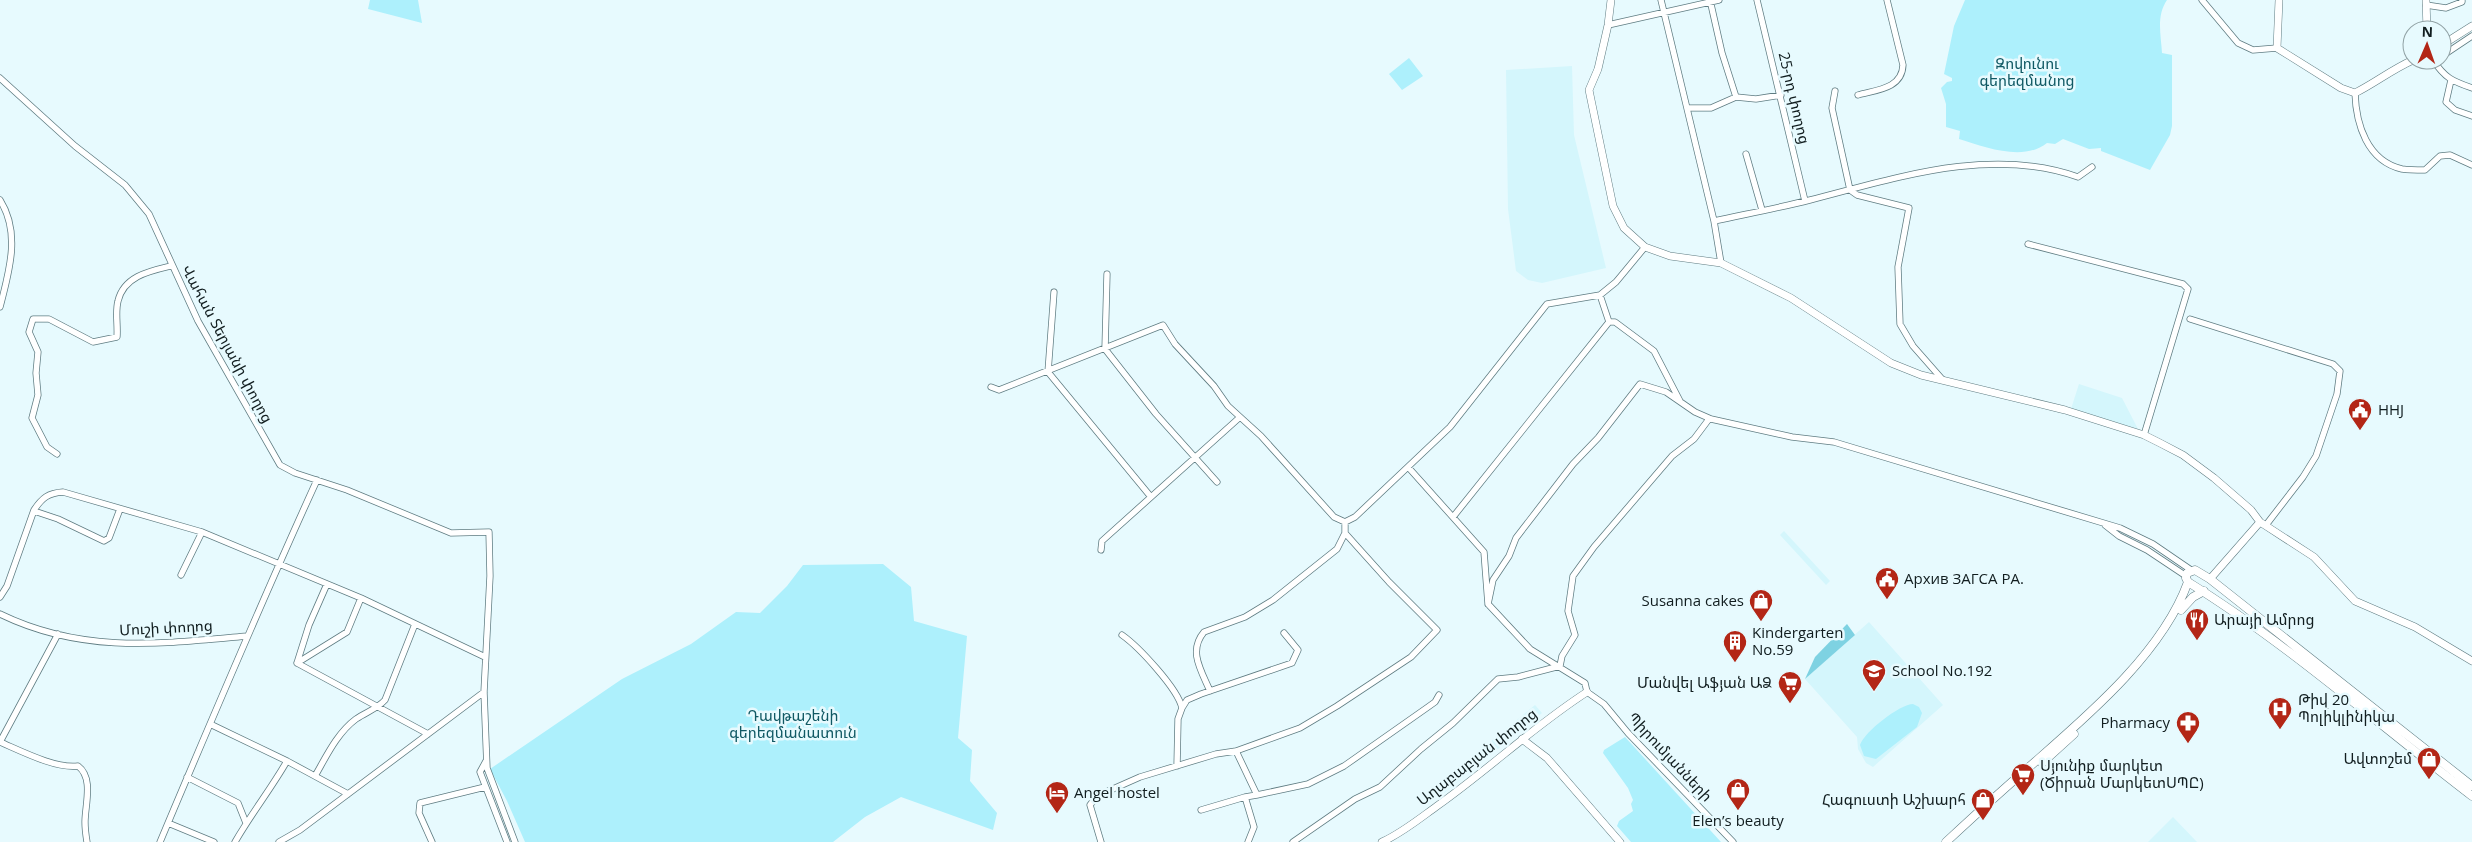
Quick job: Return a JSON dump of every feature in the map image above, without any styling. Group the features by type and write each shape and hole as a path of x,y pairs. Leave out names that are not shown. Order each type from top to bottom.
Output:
{"main road":[{"path":"2188,576 2199,572 2210,579 2216,586 2472,786"},
{"path":"2188,576 2472,796"},
{"path":"1946,842 2110,693 2182,600 2188,576"},
{"path":"1952,842 2108,703 2137,670 2186,603 2208,593 2216,586"}],"street":[{"path":"1610,0 1608,25 1598,68 1588,90 1613,206 1624,228 1645,247 1670,256 1721,264 1791,298 1891,363 1921,375 2065,410 2144,436 2183,454 2251,510 2263,524 2314,557 2355,601 2415,627 2472,662"},
{"path":"1661,0 1714,221 1721,264"},
{"path":"1608,25 1719,0"},
{"name":"25-րդ փողոց","path":"1757,0 1805,201"},
{"path":"1858,95 1888,87 1898,80 1903,72 1903,65 1887,0"},
{"path":"2202,0 2238,43 2252,50 2277,48 2341,88 2355,93"},
{"path":"2277,48 2279,0"},
{"path":"2427,20 2426,2 2446,8 2462,2 2462,0"},
{"path":"1710,1 1722,53 1736,97"},
{"path":"2452,39 2472,26"},
{"path":"2452,49 2472,36"},
{"path":"2355,93 2402,65"},
{"path":"2441,70 2451,80 2472,88"},
{"name":"Վահան Տերյանի փողոց","path":"0,78 75,146 125,185 148,214 198,321 280,465 294,473 317,480 451,532 489,532 490,576 485,657"},
{"path":"2451,80 2446,102 2455,110 2472,116"},
{"path":"1835,91 1832,108 1850,190 1857,195 1909,208 1898,267 1900,324 1913,346 1942,379"},
{"path":"2355,93 2358,123 2368,145 2382,160 2401,169 2425,170 2440,156 2450,156 2472,165"},
{"path":"1688,108 1711,108 1736,97 1756,99 1781,95"},
{"path":"1746,154 1762,210"},
{"path":"1714,221 1914,175 1976,164 1991,163 2054,168 2078,177 2092,168"},
{"path":"0,200 8,213 13,249 0,307"},
{"path":"2028,244 2174,281 2183,284 2188,289 2144,436"},
{"path":"1345,522 1355,517 1450,427 1547,304 1600,295 1616,282 1645,247"},
{"path":"56,454 47,447 32,418 38,395 36,373 38,352 28,332 33,319 48,319 93,342 117,337 118,301 125,287 140,274 171,266"},
{"path":"1107,274 1105,349 1156,414 1217,482"},
{"path":"1054,292 1048,372 1151,497"},
{"path":"1600,295 1608,322"},
{"path":"2190,319 2333,364 2340,371 2337,394 2316,456 2303,477 2263,524 2210,579"},
{"path":"1608,322 1615,322 1654,350 1680,402"},
{"path":"1453,517 1608,322"},
{"path":"991,387 1000,390 1164,325 1175,344 1214,386 1239,418 1261,436 1334,517 1345,522"},
{"path":"1488,604 1494,580 1509,556 1516,538 1573,464 1598,438 1640,384 1666,392 1695,412 1710,418 1792,437 1834,442 1928,471 2055,506 2120,528 2153,544 2188,576"},
{"path":"1102,550 1102,541 1239,418"},
{"path":"1293,842 1355,798 1380,787 1421,749 1453,723 1498,679 1518,677 1560,666 1562,656 1575,635 1568,611 1573,576 1594,546 1666,462 1694,439 1710,418"},
{"path":"1408,467 1484,552 1488,604"},
{"path":"160,842 317,480"},
{"path":"0,597 15,568 34,511 40,500 48,494 63,492 202,532 361,598 485,657 484,692 487,768 515,842"},
{"path":"34,511 58,519 104,541 109,538 120,509"},
{"path":"1210,691 1196,659 1195,647 1204,632 1245,617 1272,600 1337,549 1345,532 1345,522"},
{"path":"181,575 202,532"},
{"path":"1101,842 1090,811 1093,800 1130,781 1216,754 1236,750 1300,728 1411,657 1437,630 1389,582 1345,532"},
{"path":"297,663 309,625 327,584"},
{"path":"297,663 347,632 361,598"},
{"name":"Պիրումյանների","path":"1488,604 1530,649 1585,683 1587,692 1604,704 1628,733 1733,842"},
{"name":"Մուշի փողոց","path":"0,614 37,631 102,643 135,645 248,636"},
{"path":"315,776 333,744 355,719 378,707 385,700 415,624"},
{"path":"1177,766 1178,719 1187,700 1292,663 1298,650 1284,633"},
{"path":"58,634 0,742 32,756 70,767 78,766 84,770 88,786 85,826 88,842"},
{"path":"1122,635 1145,656 1178,696 1182,708"},
{"path":"297,663 428,734"},
{"path":"279,842 300,830 484,692"},
{"name":"Աղաբաբյան փողոց","path":"1382,842 1458,791 1565,706 1587,692"},
{"path":"1201,810 1245,797 1308,784 1344,766 1435,702 1439,695"},
{"path":"210,724 287,761 348,794"},
{"path":"1522,739 1547,758 1620,842"},
{"path":"1236,750 1257,795"},
{"path":"487,760 480,770 484,787 507,842"},
{"path":"235,842 253,811 269,793 287,761"},
{"path":"187,778 238,803 246,823"},
{"path":"432,842 418,813 420,803 484,787"},
{"path":"1245,797 1254,826 1248,842"},
{"path":"168,823 214,842"}],"shaded area":[{"path":"1572,66 1574,135 1606,268 1542,283 1528,280 1516,271 1508,209 1506,70"},
{"path":"2079,384 2122,398 2138,429 2071,409"},
{"path":"1784,531 1830,581 1826,585 1780,535"},
{"name":"School No.192","path":"1869,622 1943,705 1873,767 1866,763 1858,749 1857,737 1805,679"},
{"path":"1847,624 1855,635 1805,679 1815,657"},
{"path":"1535,705 1542,713 1444,793 1438,785"},
{"path":"2173,817 2197,842 2148,842"}],"green space":[{"path":"370,0 418,0 422,23 368,9"},
{"name":"Զովունու գերեզմանոց","path":"1965,0 2167,0 2161,12 2160,33 2162,53 2172,55 2172,126 2170,135 2150,170 2101,151 2101,148 2089,149 2063,139 2055,144 2047,143 2027,152 2015,152 1992,149 1959,139 1960,131 1946,127 1946,104 1941,88 1947,82 1952,81 1952,78 1944,74 1954,26"},
{"path":"1409,58 1423,76 1402,90 1389,74"},
{"name":"Դավթաշենի գերեզմանատուն","path":"883,564 911,587 914,621 967,636 958,738 972,750 970,781 997,813 993,830 901,797 865,817 833,842 525,842 490,769 622,679 691,644 736,612 760,613 787,586 803,565"},
{"path":"1913,704 1919,707 1922,713 1917,727 1876,759 1864,756 1860,745 1868,733 1892,714 1907,705"},
{"path":"1625,737 1721,842 1631,842 1617,826 1619,821 1633,811 1631,804 1633,800 1628,788 1603,753 1604,750"}],"place":[{"name":"HHJ","path":"2360,431"},
{"name":"Архив ЗАГСА РА.","path":"1887,600"},
{"name":"Susanna cakes","path":"1761,622"},
{"name":"Արայի Ամրոց","path":"2197,641"},
{"name":"Kindergarten No.59","path":"1735,663"},
{"name":"School No.192","path":"1874,692"},
{"name":"Մանվել Աֆյան ԱՁ","path":"1790,704"},
{"name":"Թիվ 20 Պոլիկլինիկա","path":"2280,730"},
{"name":"Pharmacy","path":"2188,744"},
{"name":"Ավտոշեմ","path":"2429,780"},
{"name":"Սյունիք մարկետ (Ծիրան ՄարկետՍՊԸ)","path":"2023,796"},
{"name":"Elen’s beauty","path":"1738,811"},
{"name":"Angel hostel","path":"1057,814"},
{"name":"Հագուստի Աշխարհ","path":"1983,821"}]}
